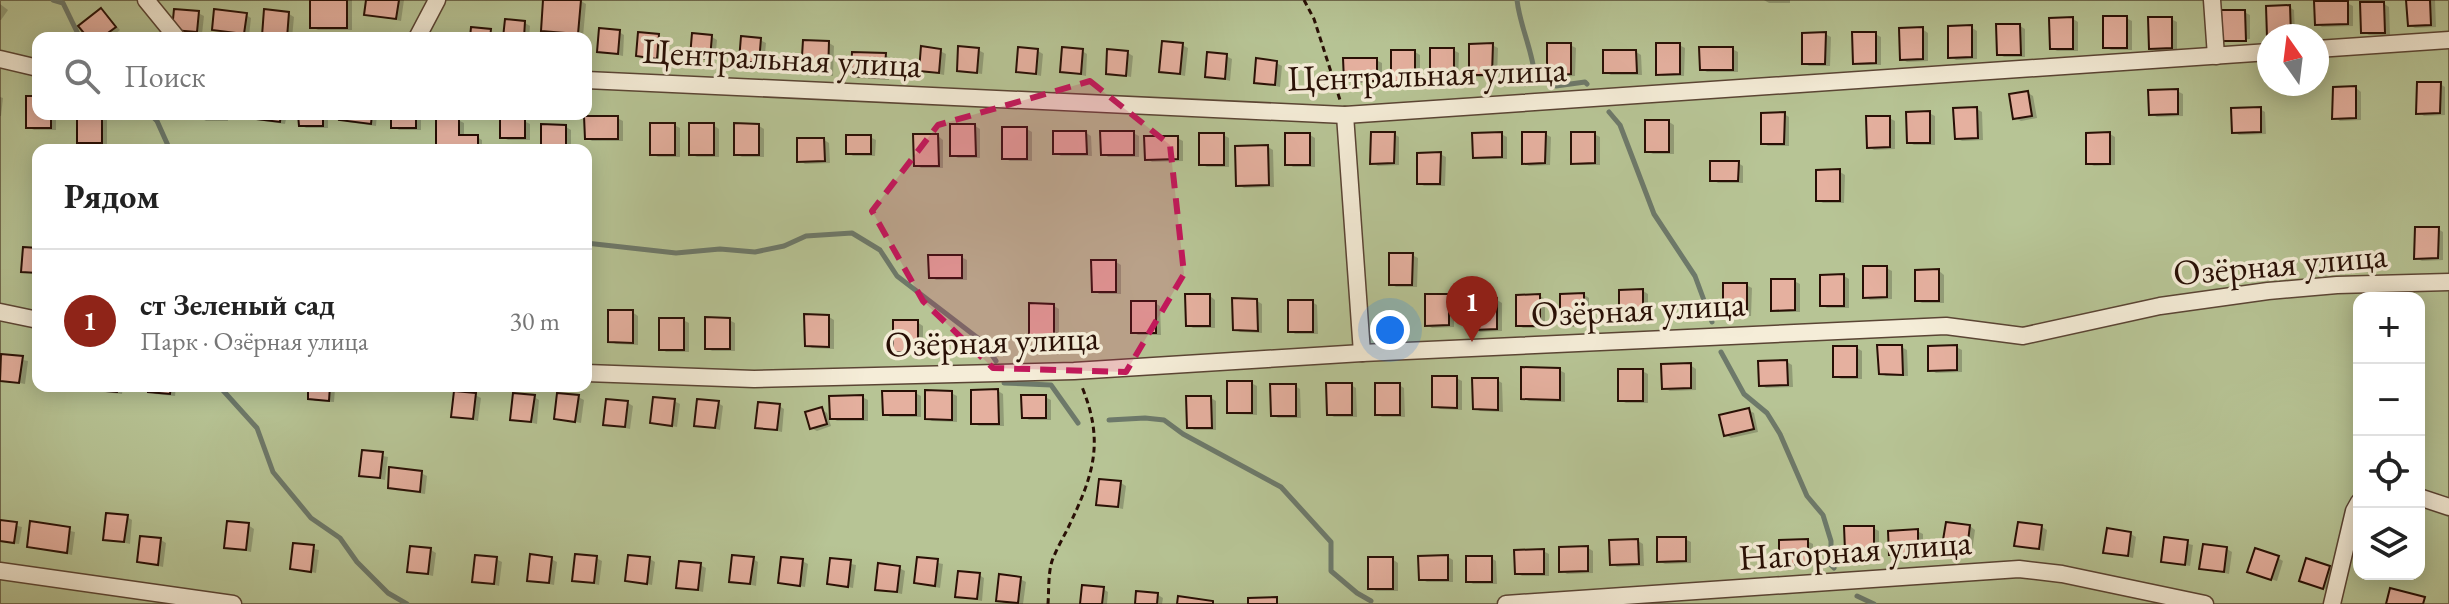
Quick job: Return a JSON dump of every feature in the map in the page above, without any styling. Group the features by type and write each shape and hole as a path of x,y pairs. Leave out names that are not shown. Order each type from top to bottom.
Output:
{"street":[{"path":"146,0 172,32"},
{"path":"420,32 437,0"},
{"path":"2212,0 2216,56"},
{"path":"2329,48 2449,40"},
{"name":"Центральная улица","path":"592,80 1345,115 2257,53"},
{"path":"0,59 32,67"},
{"path":"1345,115 1362,353"},
{"name":"Озёрная улица","path":"592,373 754,379 1074,371 1362,353 1946,326 2023,336 2160,306 2268,291 2337,285 2449,282"},
{"path":"0,312 32,319"},
{"path":"2425,499 2449,507"},
{"path":"2332,604 2356,508"},
{"name":"Нагорная улица","path":"1506,604 2019,569 2062,574 2205,604"},
{"path":"0,571 233,604"}],"path":[{"path":"1304,0 1314,19 1345,115"},
{"path":"1048,604 1052,562 1088,487 1095,455 1096,437 1091,409 1074,371"}],"highlighted area":[{"path":"1090,81 1170,145 1184,274 1126,372 993,368 923,301 872,211 938,125"}],"green space":[{"path":"0,0 2449,0 2449,604 0,604"}],"building":[{"path":"310,0 347,0 347,28 310,28"},
{"path":"366,0 399,0 396,19 364,15"},
{"path":"543,0 581,0 578,32 541,31"},
{"path":"2406,0 2430,0 2431,25 2408,26"},
{"path":"2314,1 2348,1 2348,24 2315,24"},
{"path":"2360,2 2384,2 2385,33 2361,33"},
{"path":"2290,5 2291,24 2267,24 2266,6"},
{"path":"101,8 116,27 109,32 83,32 78,26"},
{"path":"174,9 199,11 197,32 172,30"},
{"path":"214,9 247,13 244,32 212,30"},
{"path":"264,9 289,12 287,32 262,32"},
{"path":"2221,10 2245,10 2246,41 2222,41"},
{"path":"2103,16 2127,16 2127,48 2103,48"},
{"path":"2073,17 2073,49 2050,49 2049,18"},
{"path":"2148,17 2172,17 2172,48 2149,49"},
{"path":"505,19 525,21 524,32 504,32"},
{"path":"1996,24 2020,24 2021,55 1997,55"},
{"path":"1972,25 1972,57 1948,58 1948,26"},
{"path":"471,27 491,29 491,32 471,32"},
{"path":"1923,27 1923,59 1900,60 1899,28"},
{"path":"599,28 620,30 618,54 597,52"},
{"path":"638,32 659,34 657,59 636,56"},
{"path":"1826,32 1825,64 1802,64 1802,33"},
{"path":"1852,32 1876,32 1876,63 1853,64"},
{"path":"692,33 712,35 710,59 690,57"},
{"path":"741,36 761,38 759,63 739,61"},
{"path":"803,40 829,41 828,74 801,73"},
{"path":"1162,41 1183,43 1180,74 1159,72"},
{"path":"1493,43 1492,75 1469,75 1469,44"},
{"path":"1547,43 1571,43 1571,74 1547,75"},
{"path":"1656,43 1680,43 1680,74 1656,75"},
{"path":"921,46 941,49 939,73 919,71"},
{"path":"958,46 979,48 977,73 957,71"},
{"path":"1018,47 1038,49 1036,74 1016,72"},
{"path":"1062,47 1083,49 1081,74 1060,72"},
{"path":"1699,47 1733,47 1733,70 1700,70"},
{"path":"1430,48 1454,48 1454,80 1430,80"},
{"path":"1107,49 1128,51 1126,76 1106,74"},
{"path":"1391,50 1415,50 1415,81 1391,82"},
{"path":"1603,50 1636,50 1637,73 1603,73"},
{"path":"852,52 886,53 884,78 851,76"},
{"path":"1207,52 1227,54 1225,79 1205,77"},
{"path":"1256,58 1277,61 1275,85 1254,83"},
{"path":"1343,58 1377,58 1377,81 1344,81"},
{"path":"2417,82 2441,82 2440,113 2416,114"},
{"path":"2356,86 2356,118 2332,119 2333,87"},
{"path":"2178,89 2178,114 2149,115 2148,90"},
{"path":"2028,91 2032,116 2013,119 2009,94"},
{"path":"26,96 32,96 32,120 51,120 51,128 26,128"},
{"path":"1977,107 1978,138 1955,139 1953,108"},
{"path":"2261,107 2261,132 2232,133 2231,108"},
{"path":"1930,111 1930,143 1907,143 1906,112"},
{"path":"1785,112 1784,144 1761,144 1761,113"},
{"path":"592,116 618,116 618,139 585,139 584,120 592,120"},
{"path":"1866,116 1890,116 1890,147 1867,148"},
{"path":"77,120 102,120 102,143 77,143"},
{"path":"298,120 323,120 323,126 299,126"},
{"path":"339,120 371,120 371,124"},
{"path":"391,120 416,120 416,128 391,128"},
{"path":"436,120 459,120 459,135 478,135 478,144 436,144"},
{"path":"500,120 525,120 525,138 500,138"},
{"path":"1645,120 1669,120 1669,152 1645,152"},
{"path":"650,123 675,123 675,155 650,155"},
{"path":"689,123 714,123 714,155 689,155"},
{"path":"734,123 759,124 759,155 734,155"},
{"path":"541,124 566,125 566,144 541,144"},
{"path":"950,124 975,124 976,156 950,156"},
{"path":"1002,127 1027,127 1027,159 1002,159"},
{"path":"1053,131 1086,131 1087,154 1053,154"},
{"path":"1100,131 1134,131 1134,155 1101,155"},
{"path":"1371,132 1395,132 1394,163 1370,164"},
{"path":"1502,132 1502,157 1473,158 1472,133"},
{"path":"1522,132 1546,132 1545,163 1522,164"},
{"path":"1571,132 1595,132 1595,163 1571,164"},
{"path":"2110,132 2110,164 2086,164 2086,133"},
{"path":"1199,133 1224,133 1224,165 1199,165"},
{"path":"1285,133 1310,133 1310,165 1285,165"},
{"path":"913,134 938,134 939,166 914,166"},
{"path":"846,135 871,135 871,154 846,154"},
{"path":"1144,136 1178,136 1178,159 1145,160"},
{"path":"797,138 824,138 825,161 797,162"},
{"path":"1268,145 1269,185 1236,186 1235,146"},
{"path":"1441,152 1440,184 1417,184 1417,153"},
{"path":"1710,161 1739,161 1738,181 1710,181"},
{"path":"1840,169 1840,201 1816,201 1816,170"},
{"path":"2415,227 2439,227 2438,258 2414,259"},
{"path":"23,247 32,248 32,273 21,272"},
{"path":"1389,253 1413,253 1412,285 1389,285"},
{"path":"928,255 962,255 962,278 929,278"},
{"path":"1091,260 1116,260 1116,292 1092,292"},
{"path":"1863,266 1887,266 1887,297 1863,298"},
{"path":"1939,269 1939,301 1915,301 1915,270"},
{"path":"1844,274 1844,306 1820,306 1820,275"},
{"path":"1771,279 1795,279 1795,310 1771,311"},
{"path":"1723,283 1747,283 1747,314 1723,315"},
{"path":"1643,289 1643,321 1619,321 1619,290"},
{"path":"1584,293 1584,325 1560,325 1560,294"},
{"path":"1185,294 1210,294 1210,326 1186,326"},
{"path":"1425,294 1449,294 1449,325 1425,326"},
{"path":"1540,294 1540,326 1516,326 1516,295"},
{"path":"1232,298 1257,299 1258,331 1233,330"},
{"path":"1473,298 1497,298 1497,329 1473,330"},
{"path":"1288,300 1313,300 1313,332 1288,332"},
{"path":"1131,301 1156,301 1156,333 1131,333"},
{"path":"1029,303 1054,304 1054,335 1029,335"},
{"path":"608,310 633,310 633,343 608,342"},
{"path":"804,314 829,315 829,347 805,346"},
{"path":"705,317 730,318 730,349 705,349"},
{"path":"659,318 684,318 684,350 659,350"},
{"path":"893,320 918,320 918,353 893,352"},
{"path":"1877,345 1902,345 1903,375 1879,374"},
{"path":"1957,345 1957,370 1928,371 1928,346"},
{"path":"1833,346 1857,346 1857,377 1833,377"},
{"path":"1,354 23,356 19,383 0,381"},
{"path":"1787,360 1788,385 1759,386 1758,361"},
{"path":"1691,363 1691,388 1662,389 1661,364"},
{"path":"1521,367 1560,368 1560,400 1521,399"},
{"path":"1618,369 1643,369 1643,401 1618,401"},
{"path":"1432,376 1457,376 1457,408 1432,407"},
{"path":"1472,378 1498,378 1498,410 1473,409"},
{"path":"1227,381 1252,381 1252,413 1227,413"},
{"path":"1326,383 1352,383 1352,415 1327,415"},
{"path":"1375,383 1400,383 1400,415 1375,415"},
{"path":"1270,384 1296,384 1296,416 1271,416"},
{"path":"998,389 999,424 971,424 971,390"},
{"path":"925,390 952,391 952,420 925,419"},
{"path":"882,391 916,391 916,415 883,415"},
{"path":"308,392 330,392 329,401 308,399"},
{"path":"454,392 476,393 473,419 451,417"},
{"path":"513,393 535,395 531,422 510,420"},
{"path":"557,393 579,395 575,422 554,419"},
{"path":"863,395 863,419 830,419 829,396"},
{"path":"1021,395 1046,395 1046,418 1022,418"},
{"path":"1186,396 1211,396 1212,428 1187,428"},
{"path":"653,397 675,399 672,426 650,423"},
{"path":"606,399 628,401 625,427 603,425"},
{"path":"697,399 719,401 715,428 694,426"},
{"path":"758,402 780,404 777,430 755,428"},
{"path":"822,407 827,424 810,429 805,412"},
{"path":"1749,408 1754,429 1724,436 1719,415"},
{"path":"362,450 383,452 380,478 359,476"},
{"path":"389,467 422,471 420,492 388,488"},
{"path":"1099,479 1121,481 1118,507 1096,505"},
{"path":"106,513 128,515 124,542 103,540"},
{"path":"0,520 17,522 14,543 0,541"},
{"path":"30,521 70,527 67,553 27,547"},
{"path":"227,521 249,523 246,550 224,548"},
{"path":"1946,522 1970,525 1967,549 1942,546"},
{"path":"2018,522 2042,525 2039,549 2014,546"},
{"path":"1844,526 1874,526 1874,550 1845,551"},
{"path":"2107,528 2131,532 2128,556 2103,553"},
{"path":"1918,529 1918,554 1889,555 1888,531"},
{"path":"140,536 161,538 158,565 137,562"},
{"path":"1657,537 1686,537 1686,561 1657,562"},
{"path":"2164,537 2188,540 2185,565 2161,562"},
{"path":"1638,539 1639,564 1610,565 1609,540"},
{"path":"1808,539 1808,564 1779,565 1779,540"},
{"path":"293,543 314,545 311,572 290,569"},
{"path":"2203,544 2227,547 2224,572 2199,569"},
{"path":"410,546 431,548 428,574 407,572"},
{"path":"1588,546 1588,571 1559,572 1559,547"},
{"path":"2255,548 2279,556 2271,580 2247,572"},
{"path":"1544,549 1544,574 1515,574 1514,550"},
{"path":"530,554 552,557 549,583 527,581"},
{"path":"575,554 597,556 594,583 572,581"},
{"path":"475,555 497,557 494,584 472,582"},
{"path":"628,555 650,557 647,584 625,581"},
{"path":"732,555 754,557 750,584 729,582"},
{"path":"1448,555 1448,580 1419,580 1418,556"},
{"path":"1466,556 1492,556 1492,582 1466,582"},
{"path":"781,557 803,559 800,586 778,583"},
{"path":"917,557 938,559 935,586 914,583"},
{"path":"1368,557 1393,557 1393,589 1368,589"},
{"path":"830,558 851,560 848,587 827,584"},
{"path":"2306,558 2330,566 2323,589 2299,581"},
{"path":"679,561 701,563 698,590 676,588"},
{"path":"878,563 900,566 897,592 875,590"},
{"path":"958,571 980,573 977,599 955,597"},
{"path":"999,574 1021,577 1018,603 996,601"},
{"path":"1082,585 1104,587 1102,604 1080,604"},
{"path":"2390,588 2425,597 2423,604 2386,604"},
{"path":"1136,591 1158,593 1157,604 1135,604"},
{"path":"1178,596 1213,601 1213,604 1177,604"},
{"path":"1277,597 1277,604 1248,604 1248,598"}],"waterway":[{"path":"53,0 63,3 77,32"},
{"path":"1517,0 1535,78 1556,86 1587,84"},
{"path":"1609,112 1620,125 1654,214 1695,276 1712,322"},
{"path":"156,120 167,144"},
{"path":"592,244 676,253 720,249 755,252 784,246 806,236 852,233 880,250 897,276 983,342 996,361"},
{"path":"1721,352 1744,394 1767,413 1780,434 1807,496 1823,515 1831,541 1831,565 1834,568"},
{"path":"1004,383 1051,385 1078,423"},
{"path":"224,392 257,428 273,472 311,518 340,538 357,562 388,593 407,604"},
{"path":"1109,420 1164,420 1183,434 1281,487 1331,542 1331,571 1371,601"},
{"path":"1857,596 1874,604"}],"place":[{"name":"ст Зеленый сад","path":"1472,342"}]}
